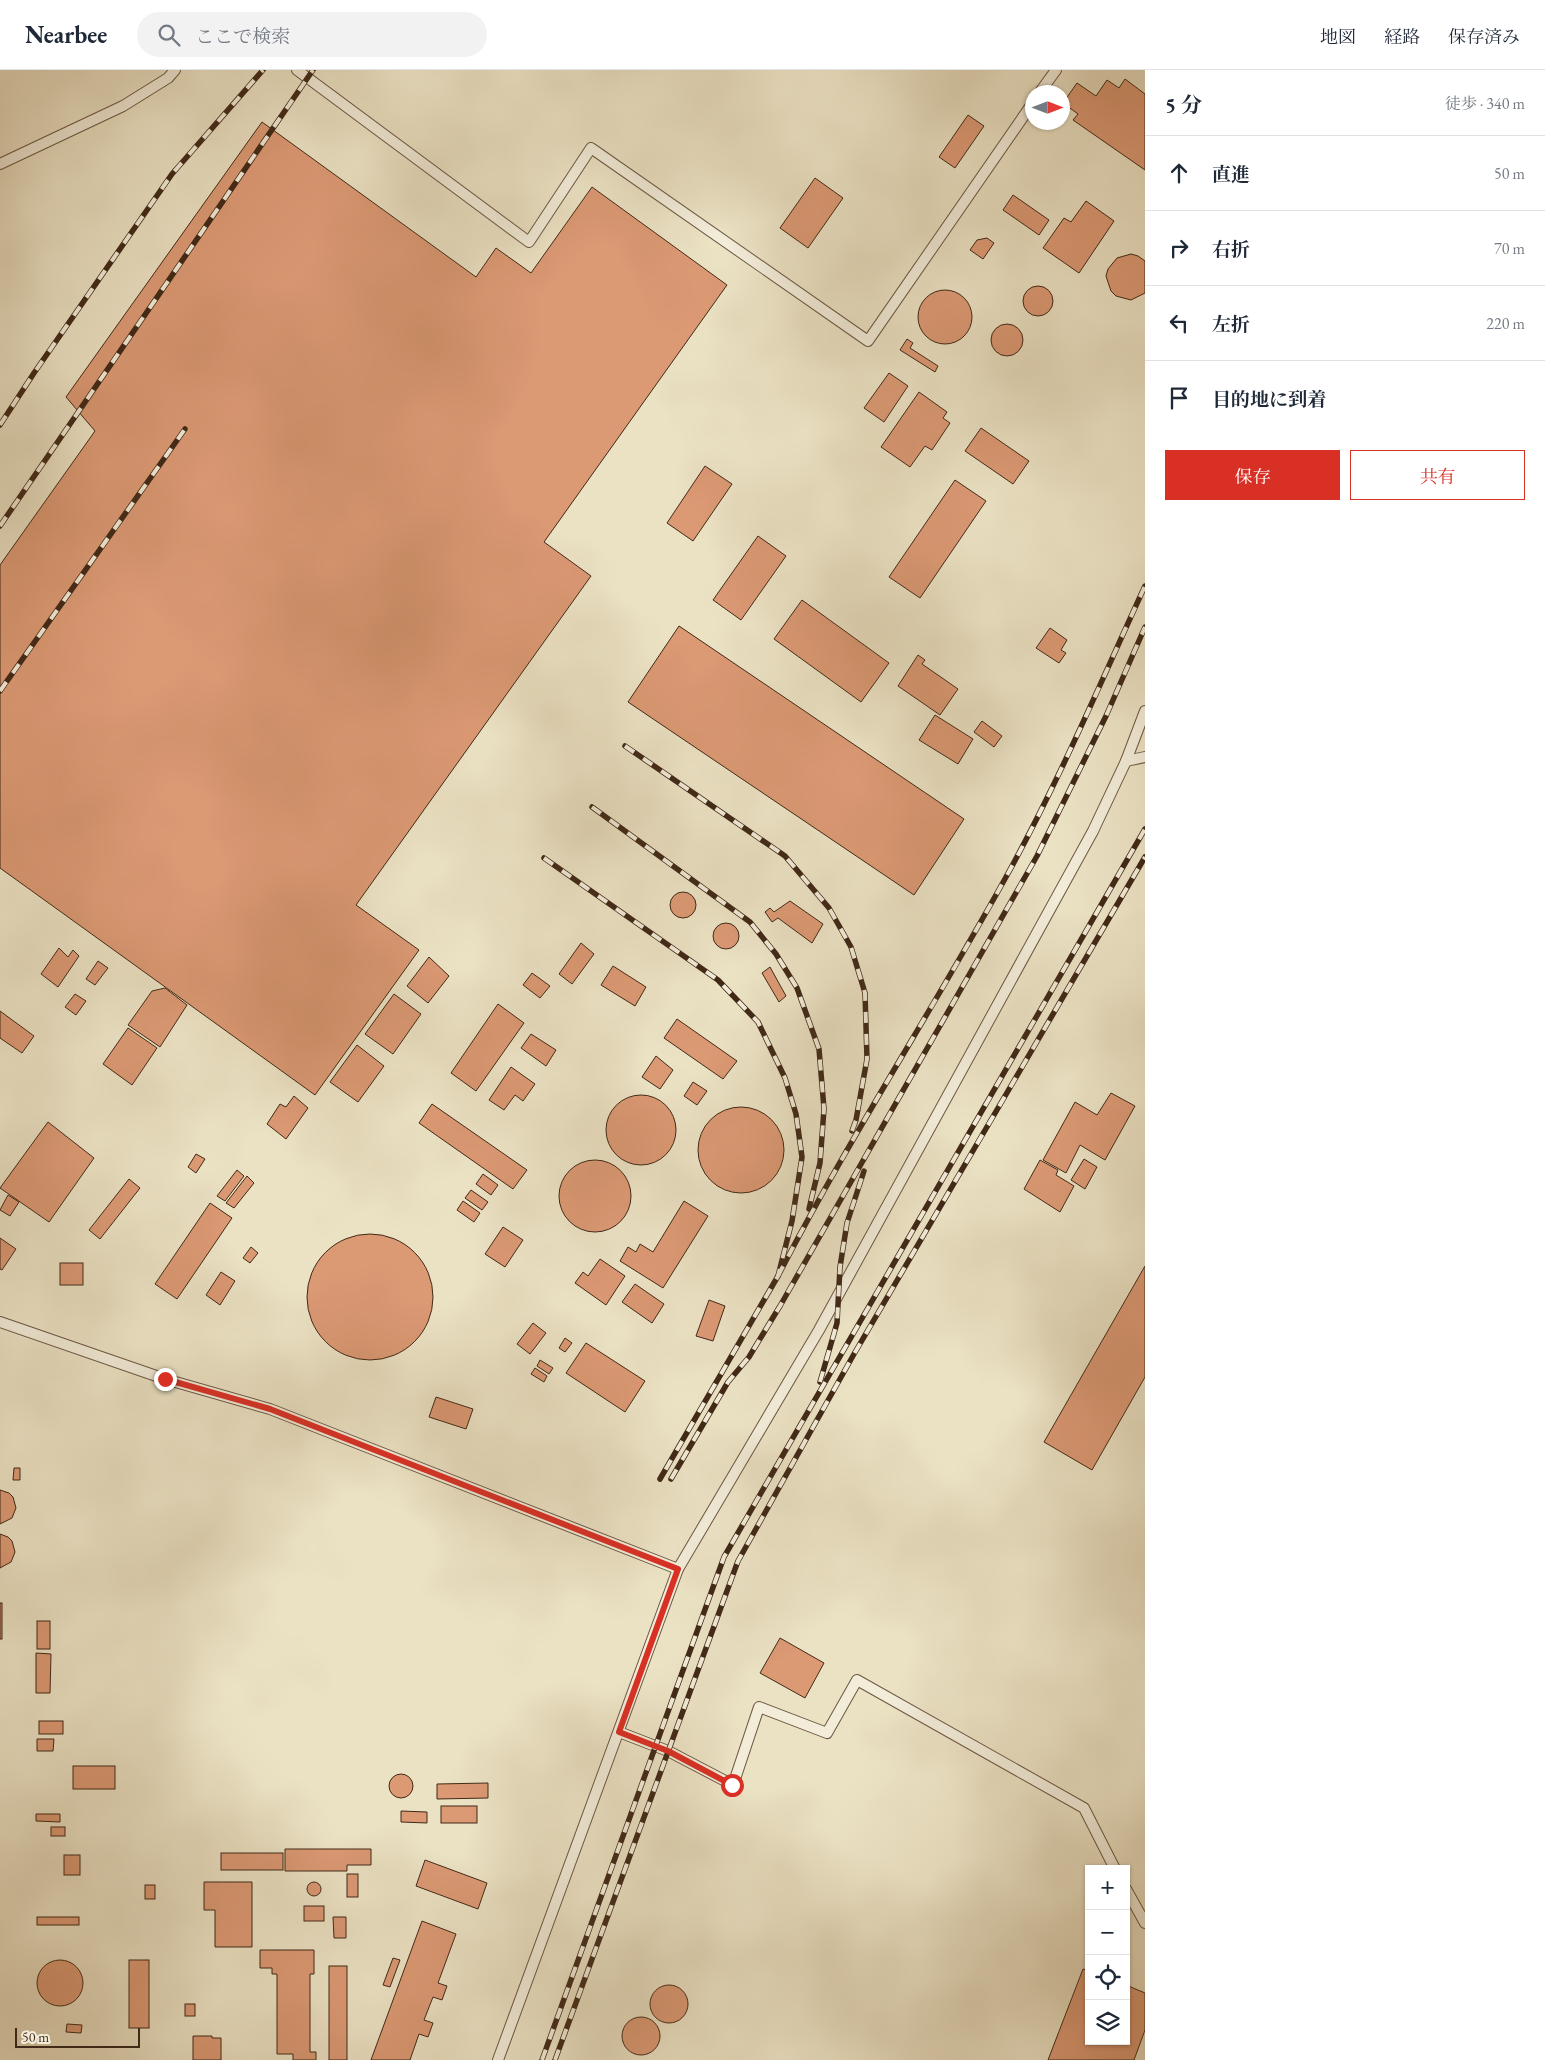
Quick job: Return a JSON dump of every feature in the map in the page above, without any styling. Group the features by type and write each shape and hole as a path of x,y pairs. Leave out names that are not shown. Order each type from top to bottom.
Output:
{"lane":[{"path":"0,164 123,106 168,78 175,70"},
{"path":"297,70 529,242 590,148 868,341 1025,114"},
{"path":"1045,85 1056,70"},
{"path":"498,2060 678,1569 823,1322 1093,831 1126,761 1145,711"},
{"path":"1126,761 1145,757"},
{"path":"0,1322 165,1379 270,1409 678,1569"},
{"path":"619,1732 668,1751 732,1785 759,1707 827,1733 858,1680 1084,1808 1114,1865"},
{"path":"1130,1896 1145,1923"}],"building":[{"path":"1125,79 1145,94 1145,170 1073,120 1078,114 1070,108 1070,93 1077,83 1096,96 1107,80 1119,88"},
{"path":"968,115 984,126 955,168 939,157"},
{"path":"262,122 476,277 496,248 531,273 592,187 727,285 544,542 591,576 356,905 419,950 315,1095 0,868 0,565 95,431 66,397"},
{"path":"815,178 843,198 808,248 780,228"},
{"path":"1013,195 1049,220 1039,235 1003,210"},
{"path":"1086,201 1114,221 1079,273 1043,248 1064,218 1071,222"},
{"path":"987,238 994,243 983,259 970,250 977,240"},
{"path":"1131,254 1145,261 1145,293 1131,300 1116,296 1111,291 1106,276 1108,269 1117,258"},
{"path":"1038,286 1049,290 1053,301 1049,312 1038,316 1027,312 1023,301 1027,290"},
{"path":"940,290 950,290 960,294 968,302 972,317 968,332 960,340 950,344 940,344 930,340 922,332 918,322 918,312 922,302 930,294"},
{"path":"1007,324 1013,325 1018,329 1022,334 1022,346 1018,351 1013,355 1007,356 1001,355 996,351 992,346 991,340 992,334 996,329 1001,325"},
{"path":"907,339 913,343 910,348 938,366 935,372 900,350"},
{"path":"889,373 908,386 884,422 864,408"},
{"path":"919,392 947,412 943,418 950,423 932,450 925,446 910,467 881,447"},
{"path":"981,428 1029,461 1013,484 965,451"},
{"path":"705,466 732,484 693,541 667,523"},
{"path":"955,480 986,501 920,598 889,577"},
{"path":"758,536 786,556 741,620 713,600"},
{"path":"802,600 889,663 861,702 774,639"},
{"path":"679,626 964,819 914,895 628,702"},
{"path":"1050,628 1067,640 1061,650 1066,653 1059,663 1036,648"},
{"path":"918,655 925,660 922,664 958,689 940,715 898,686"},
{"path":"935,715 973,739 958,764 919,740"},
{"path":"982,721 1002,736 994,747 974,732"},
{"path":"683,892 692,896 696,905 692,914 683,918 674,914 670,905 674,896"},
{"path":"790,901 823,924 812,943 778,918 772,922 765,912 770,908 774,912"},
{"path":"726,923 735,927 739,936 735,945 726,949 717,945 713,936 717,927"},
{"path":"581,943 594,954 572,984 559,974"},
{"path":"59,948 68,957 73,950 79,956 58,987 41,974"},
{"path":"429,957 449,976 428,1003 407,986"},
{"path":"98,961 108,968 95,985 86,979"},
{"path":"613,966 646,987 635,1006 601,985"},
{"path":"770,967 786,996 779,1002 762,973"},
{"path":"532,973 550,986 540,998 523,985"},
{"path":"165,988 187,1005 160,1047 128,1025 152,991"},
{"path":"75,994 86,1001 76,1015 65,1007"},
{"path":"394,994 421,1014 393,1054 365,1034"},
{"path":"498,1004 524,1023 476,1091 451,1073"},
{"path":"0,1011 34,1036 22,1053 0,1038"},
{"path":"677,1019 737,1061 723,1079 664,1038"},
{"path":"128,1028 157,1048 132,1085 103,1064"},
{"path":"531,1034 556,1050 546,1066 521,1048"},
{"path":"357,1045 384,1066 358,1102 330,1082"},
{"path":"656,1056 673,1070 660,1089 642,1077"},
{"path":"511,1067 535,1084 523,1101 515,1095 504,1110 489,1100"},
{"path":"693,1082 707,1091 697,1105 684,1096"},
{"path":"1111,1093 1135,1106 1105,1160 1080,1145 1066,1173 1043,1160 1075,1102 1097,1115"},
{"path":"634,1095 648,1095 661,1101 670,1110 676,1123 674,1143 666,1155 648,1165 634,1165 621,1159 612,1150 606,1137 606,1123 612,1110 621,1101"},
{"path":"294,1096 308,1108 286,1139 267,1124 280,1104 286,1107"},
{"path":"432,1104 527,1170 513,1189 419,1123"},
{"path":"741,1107 757,1110 765,1114 777,1126 781,1134 784,1150 781,1166 777,1174 765,1186 757,1190 741,1193 725,1190 717,1186 705,1174 701,1166 698,1150 701,1134 705,1126 717,1114 725,1110"},
{"path":"48,1122 94,1158 49,1222 0,1188"},
{"path":"196,1154 205,1159 196,1173 188,1167"},
{"path":"1084,1159 1097,1167 1085,1189 1071,1180"},
{"path":"595,1160 609,1163 621,1170 628,1182 631,1196 628,1210 621,1222 609,1229 595,1232 581,1229 569,1222 562,1210 559,1196 562,1182 569,1170 581,1163"},
{"path":"1040,1160 1058,1170 1056,1175 1074,1186 1060,1212 1024,1189"},
{"path":"237,1170 244,1176 225,1201 217,1196"},
{"path":"483,1174 498,1185 491,1195 476,1184"},
{"path":"247,1176 254,1183 234,1208 226,1203"},
{"path":"129,1179 140,1188 100,1239 89,1230"},
{"path":"471,1190 488,1202 482,1210 465,1198"},
{"path":"8,1195 19,1202 10,1216 0,1210"},
{"path":"463,1201 480,1213 474,1222 457,1210"},
{"path":"684,1201 708,1216 663,1288 620,1261 628,1247 636,1252 640,1244 653,1252"},
{"path":"210,1203 232,1218 177,1299 155,1284"},
{"path":"503,1227 523,1240 505,1267 485,1254"},
{"path":"370,1234 394,1239 414,1253 428,1273 433,1297 428,1321 414,1341 394,1355 370,1360 346,1355 326,1341 312,1321 307,1297 312,1273 326,1253 346,1239"},
{"path":"0,1238 16,1249 2,1270 0,1269"},
{"path":"251,1247 258,1253 250,1263 243,1258"},
{"path":"600,1259 625,1276 606,1305 575,1283 583,1272 588,1276"},
{"path":"60,1263 83,1263 83,1285 60,1285"},
{"path":"1145,1266 1145,1377 1092,1470 1044,1442"},
{"path":"221,1272 235,1281 220,1305 206,1295"},
{"path":"635,1284 664,1304 652,1323 622,1302"},
{"path":"709,1300 725,1306 713,1341 696,1336"},
{"path":"533,1323 546,1333 530,1354 517,1344"},
{"path":"565,1338 572,1343 565,1352 559,1348"},
{"path":"586,1343 645,1381 625,1412 566,1373"},
{"path":"540,1360 553,1368 549,1374 537,1366"},
{"path":"535,1368 547,1376 544,1382 531,1374"},
{"path":"436,1397 473,1409 466,1429 429,1417"},
{"path":"14,1468 20,1468 20,1480 13,1480"},
{"path":"0,1490 9,1493 13,1497 16,1508 12,1518 0,1524"},
{"path":"0,1534 12,1541 15,1552 11,1562 0,1568"},
{"path":"0,1603 2,1603 2,1639 0,1639"},
{"path":"37,1621 50,1621 50,1649 37,1649"},
{"path":"780,1638 824,1663 805,1698 760,1673"},
{"path":"36,1653 51,1654 50,1693 36,1693"},
{"path":"39,1721 63,1721 63,1734 39,1734"},
{"path":"37,1739 54,1739 53,1751 37,1751"},
{"path":"73,1766 115,1766 115,1789 73,1789"},
{"path":"401,1774 410,1777 413,1786 410,1795 401,1798 392,1795 389,1786 392,1777"},
{"path":"488,1783 488,1798 437,1799 437,1784"},
{"path":"441,1806 477,1806 477,1823 441,1823"},
{"path":"401,1811 427,1812 427,1823 401,1822"},
{"path":"36,1814 60,1814 60,1822 36,1821"},
{"path":"51,1827 65,1827 65,1836 51,1836"},
{"path":"285,1849 371,1849 371,1865 347,1865 347,1871 285,1871"},
{"path":"221,1853 283,1853 283,1870 221,1870"},
{"path":"64,1855 80,1855 80,1875 64,1875"},
{"path":"425,1860 487,1883 478,1909 416,1886"},
{"path":"347,1874 358,1874 358,1897 347,1897"},
{"path":"204,1882 252,1882 252,1947 215,1947 215,1910 204,1910"},
{"path":"311,1882 317,1882 321,1889 317,1896 311,1896 307,1892 307,1886"},
{"path":"145,1885 155,1885 155,1899 145,1899"},
{"path":"304,1906 324,1906 324,1921 304,1921"},
{"path":"37,1917 79,1917 79,1925 37,1925"},
{"path":"333,1917 346,1917 346,1938 334,1938"},
{"path":"422,1921 456,1934 438,1983 447,1986 442,2000 433,1997 424,2020 433,2023 428,2037 419,2034 410,2060 371,2060"},
{"path":"260,1950 314,1950 314,1974 310,1974 310,2052 316,2052 316,2060 293,2060 293,2054 277,2054 277,1974 272,1974 272,1968 260,1968"},
{"path":"393,1958 400,1960 390,1987 383,1985"},
{"path":"65,1960 69,1961 79,1970 82,1974 82,1992 73,2002 65,2006 55,2006 47,2002 38,1992 37,1978 41,1970 51,1961"},
{"path":"129,1960 149,1960 149,2028 129,2028"},
{"path":"329,1966 347,1966 347,2060 329,2060"},
{"path":"1083,1969 1085,1970 1085,2045 1130,2045 1130,1987 1145,1993 1145,2030 1134,2060 1048,2060"},
{"path":"669,1985 682,1991 688,2004 682,2017 669,2023 656,2017 650,2004 656,1991"},
{"path":"185,2004 195,2004 195,2016 185,2016"},
{"path":"641,2017 654,2023 660,2036 654,2049 641,2055 628,2049 622,2036 628,2023"},
{"path":"67,2024 82,2025 81,2033 66,2032"},
{"path":"193,2036 221,2038 221,2060 193,2060"}],"railway":[{"path":"0,425 172,174 263,70"},
{"path":"0,526 313,70"},
{"path":"0,691 185,429"},
{"path":"778,1276 861,1125 978,927 1025,842 1078,733 1145,586"},
{"path":"671,1479 728,1382 749,1357 780,1306 1037,856 1106,716 1145,627"},
{"path":"625,746 785,856 829,908 851,947 865,993 867,1059 856,1120 852,1131"},
{"path":"592,807 750,922 776,954 797,988 819,1049 824,1109 820,1163 809,1209"},
{"path":"542,2060 724,1557 1145,829"},
{"path":"555,2060 738,1561 854,1354 1145,857"},
{"path":"544,858 718,980 758,1022 785,1078 796,1114 802,1157 792,1221 778,1276 660,1479"},
{"path":"820,1382 837,1323 840,1267 847,1223 864,1171"}],"route":[{"path":"165,1379 270,1409 678,1569 619,1732 668,1751 732,1785"}]}
